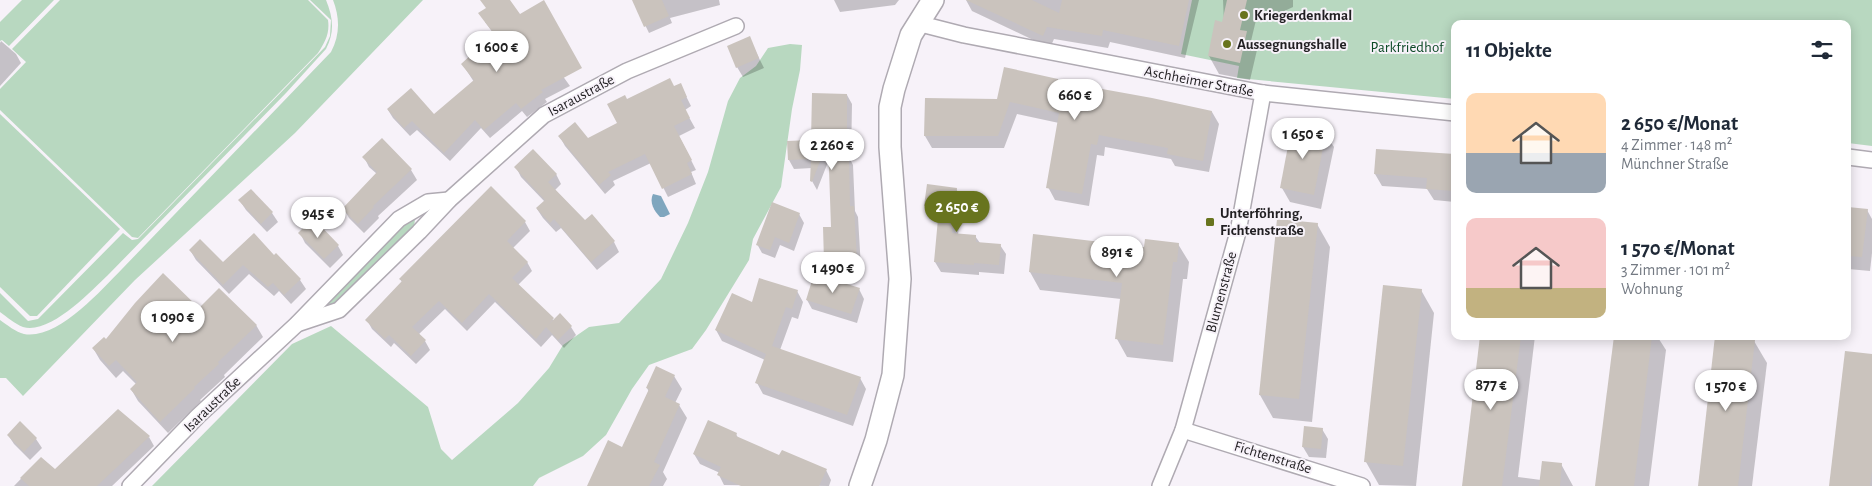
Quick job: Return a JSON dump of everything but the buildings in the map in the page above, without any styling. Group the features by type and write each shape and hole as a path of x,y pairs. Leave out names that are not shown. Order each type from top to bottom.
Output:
{"main road":[{"path":"860,486 876,440 893,375 900,280 890,147 890,107 908,44 917,23 933,0"}],"street":[{"name":"Aschheimer Straße","path":"917,23 964,35 1263,93 1451,113"},
{"name":"Isaraustraße","path":"297,324 339,310 449,200 544,115 627,70 736,26"},
{"name":"Blumenstraße","path":"1160,486 1183,430 1238,232 1263,93"},
{"path":"1851,157 1872,160"},
{"name":"Isaraustraße","path":"130,486 198,416 297,324 399,219 428,202 449,200"},
{"name":"Fichtenstraße","path":"1183,430 1362,486"}],"green space":[{"path":"22,0 54,0 9,46 2,40 0,41 0,22"},
{"path":"60,0 308,0 328,20 328,33 318,53 138,238 132,237 0,110 0,89 26,62 12,49"},
{"path":"310,0 326,0 328,6 331,18 332,31 326,49 286,93 108,275 69,310 57,318 34,328 23,327 0,312 0,293 28,321 38,319 123,233 132,240 138,239 325,47 330,36 331,20"},
{"path":"333,0 423,0 295,133 135,280 23,396 6,378 0,378 0,320 21,333 37,334 64,322 90,301 331,52 338,26"},
{"name":"Parkfriedhof","path":"1192,0 1872,0 1872,146 1851,143 1851,20 1451,20 1451,99 1237,78 1239,66 1181,54"},
{"path":"790,44 802,45 800,70 792,109 781,187 753,239 749,260 706,330 692,349 649,365 632,389 606,435 583,456 539,478 533,486 152,486 292,344 331,326 428,407 441,449 452,460 518,403 549,368 563,345 589,327 619,323 661,279 688,223 708,172 728,101 740,78 756,66 768,48"},
{"path":"0,114 120,229 37,316 30,316 0,287"},
{"path":"405,219 415,219 414,227 338,304 323,307"}],"water":[{"path":"653,194 661,196 670,214 664,217 658,215 652,203"}],"place":[{"name":"Kriegerdenkmal","path":"1244,15"},
{"name":"Aussegnungshalle","path":"1227,44"},
{"name":"Unterföhring, Fichtenstraße","path":"1210,222"}]}
